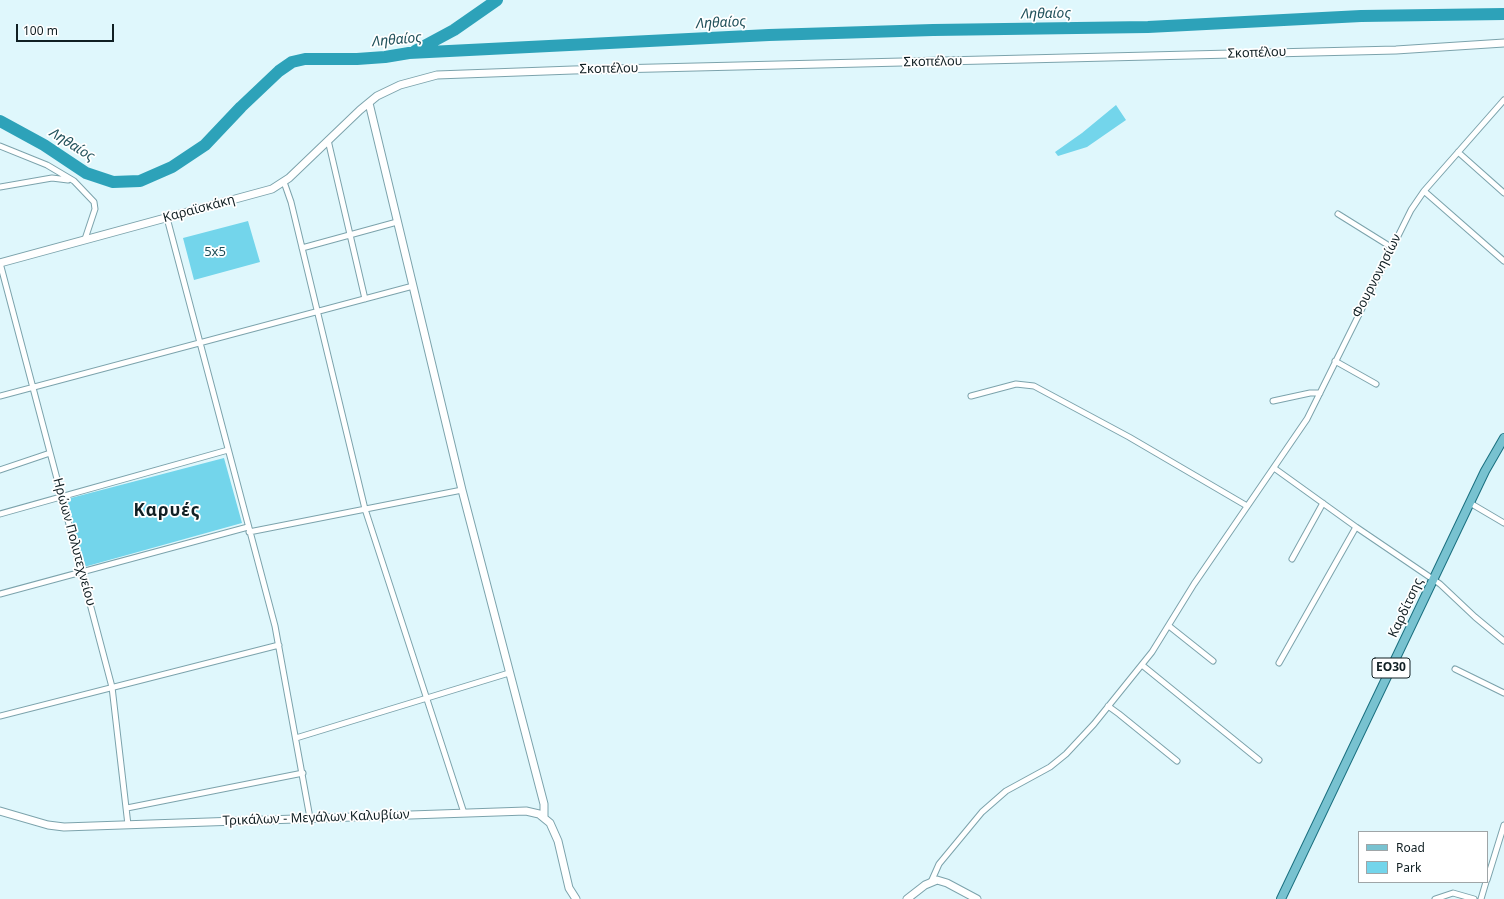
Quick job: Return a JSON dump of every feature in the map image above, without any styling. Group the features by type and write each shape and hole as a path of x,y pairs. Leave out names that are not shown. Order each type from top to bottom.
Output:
{"main road":[{"name":"Σκοπέλου","path":"369,102 392,88 411,81 438,75 458,73 1396,50 1504,43"},
{"name":"Καραϊσκάκη","path":"0,263 265,191 284,182 369,102"},
{"path":"369,102 462,490 544,804 544,817 554,832 569,888 574,898"},
{"name":"Καρδίτσης","path":"1281,899 1485,471 1504,438"},
{"name":"Τρικάλων - Μεγάλων Καλυβίων","path":"0,811 59,827 464,812 526,811 539,814 544,817"},
{"path":"907,899 931,882 937,880 977,899"}],"street":[{"name":"Φουρνονησίων","path":"931,882 939,864 982,812 1006,791 1050,767 1066,754 1142,665 1169,626 1194,584 1298,434 1411,210 1424,191 1504,100"},
{"path":"328,140 365,299"},
{"path":"0,146 47,165 74,181 95,206 85,239"},
{"path":"1458,152 1504,194"},
{"path":"0,187 52,178 63,178 74,181"},
{"path":"284,182 318,312 365,509 464,812"},
{"path":"1424,191 1504,260"},
{"path":"1338,214 1391,247"},
{"path":"167,218 279,645 310,818"},
{"path":"302,248 397,222"},
{"name":"Ηρώων Πολυτεχνείου","path":"0,263 112,687 128,825"},
{"path":"0,396 413,286"},
{"path":"1335,361 1376,384"},
{"path":"971,396 1016,384 1034,386 1129,437 1247,506"},
{"path":"1273,401 1310,393 1320,393"},
{"path":"0,514 62,498 228,450"},
{"path":"0,470 50,453"},
{"path":"1274,468 1448,591 1475,617 1504,641"},
{"path":"0,594 249,530 462,490"},
{"path":"1292,558 1323,503"},
{"path":"1470,503 1504,523"},
{"path":"1279,663 1356,527"},
{"path":"1169,626 1214,661"},
{"path":"0,716 279,645"},
{"path":"1142,665 1259,760"},
{"path":"1455,669 1504,693"},
{"path":"296,738 509,673"},
{"path":"1108,706 1177,761"},
{"path":"127,808 302,773"},
{"path":"1488,878 1504,825"},
{"path":"1481,899 1486,883"},
{"path":"1435,899 1452,893 1474,899"}],"green space":[{"path":"1116,105 1126,120 1087,147 1058,156 1055,152 1082,133"},
{"name":"5x5","path":"248,221 260,262 194,280 183,238"},
{"path":"224,458 242,523 84,567 67,499"}],"waterway":[{"path":"415,51 454,30 497,0"},
{"name":"Ληθαίος","path":"0,121 44,145 86,173 113,182 140,181 172,167 205,145 241,107 279,71 292,62 305,59 357,59 385,57 409,53 769,35 933,30 1148,27 1361,16 1504,14"}],"district":[{"name":"Καρυές","path":"167,511"}]}
